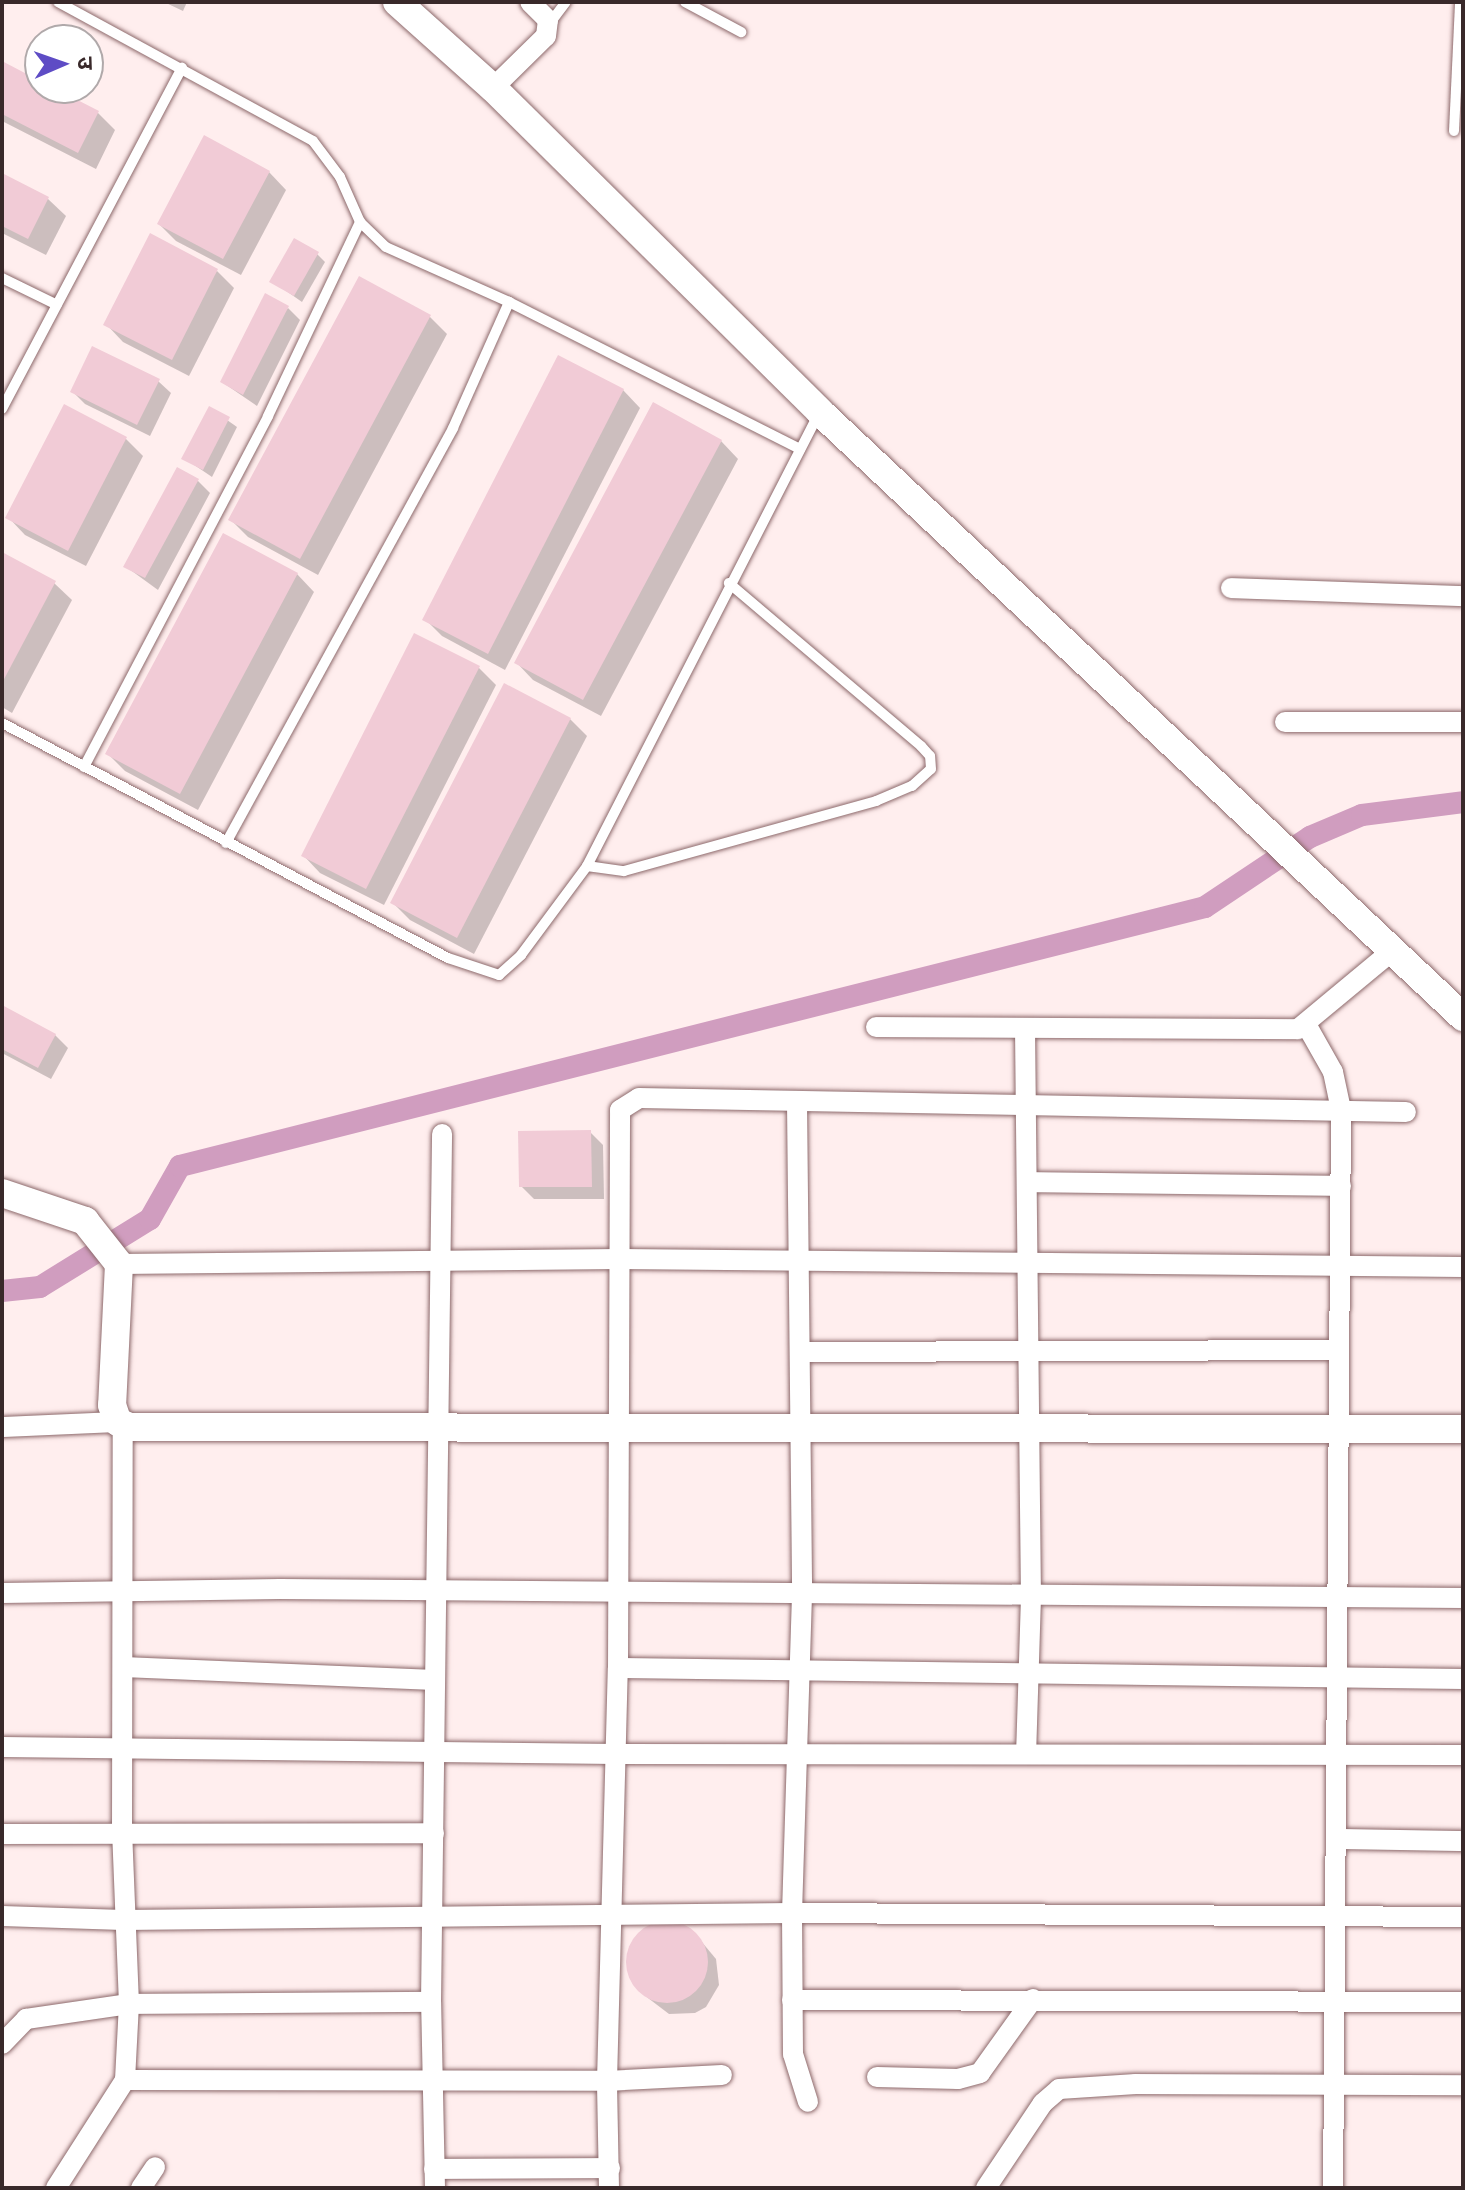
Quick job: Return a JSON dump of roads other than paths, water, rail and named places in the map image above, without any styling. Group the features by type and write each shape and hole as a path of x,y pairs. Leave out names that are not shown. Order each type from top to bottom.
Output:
{"main road":[{"path":"397,2 493,88 820,412 1463,1017"},
{"path":"2,1193 85,1221 119,1264 112,1405 121,1423 441,1427 1463,1429"}],"street":[{"path":"493,88 535,51 548,26 530,2"},
{"path":"1231,588 1463,596"},
{"path":"1285,722 1463,722"},
{"path":"876,1027 1307,1026 1392,951"},
{"path":"1307,1026 1333,1072 1341,1109 1338,1600 1341,1675 1333,2188"},
{"path":"1025,1028 1031,1351 1031,1597 1026,1754"},
{"path":"442,1134 441,1427 431,2002 434,2178 609,2178 607,2081 619,1595 617,1126 625,1104 639,1098 1027,1109 1341,1109 1406,1112"},
{"path":"797,1102 802,1595 792,2000 794,2063 808,2102"},
{"path":"1028,1182 1341,1186"},
{"path":"119,1264 619,1259 1463,1267"},
{"path":"801,1352 1339,1350"},
{"path":"2,1427 121,1423 127,1590 121,1751 123,1920 129,2004 125,2080 56,2188"},
{"path":"2,1593 127,1590 1338,1600 1463,1598"},
{"path":"123,1667 435,1680"},
{"path":"618,1668 1341,1675 1463,1679"},
{"path":"2,1747 121,1751 434,1750 617,1754 1463,1755"},
{"path":"2,1834 434,1833"},
{"path":"1337,1839 1463,1841"},
{"path":"2,1916 123,1920 792,1913 1337,1920 1463,1917"},
{"path":"877,2077 958,2079 980,2073 1033,1999"},
{"path":"792,2000 1463,2002"},
{"path":"2,2044 26,2019 129,2004 431,2002"},
{"path":"125,2080 432,2083 607,2081 722,2075"},
{"path":"986,2188 1043,2103 1059,2089 1136,2084 1336,2088 1463,2085"},
{"path":"141,2188 155,2167"}],"lane":[{"path":"58,2 313,141 340,177 360,222 386,247 509,302 800,449"},
{"path":"548,26 566,2"},
{"path":"685,2 741,32"},
{"path":"1454,131 1460,2"},
{"path":"2,409 182,68"},
{"path":"84,767 268,416 360,222"},
{"path":"2,278 57,305"},
{"path":"226,843 453,428 509,302"},
{"path":"2,723 226,843 491,976 507,971 587,866 729,583 820,412"},
{"path":"587,866 624,871 861,806 912,786 931,769 930,756 921,746 729,583"}],"waterway":[{"path":"2,1291 40,1287 150,1219 180,1166 1205,907 1310,837 1362,815 1463,802"}]}
